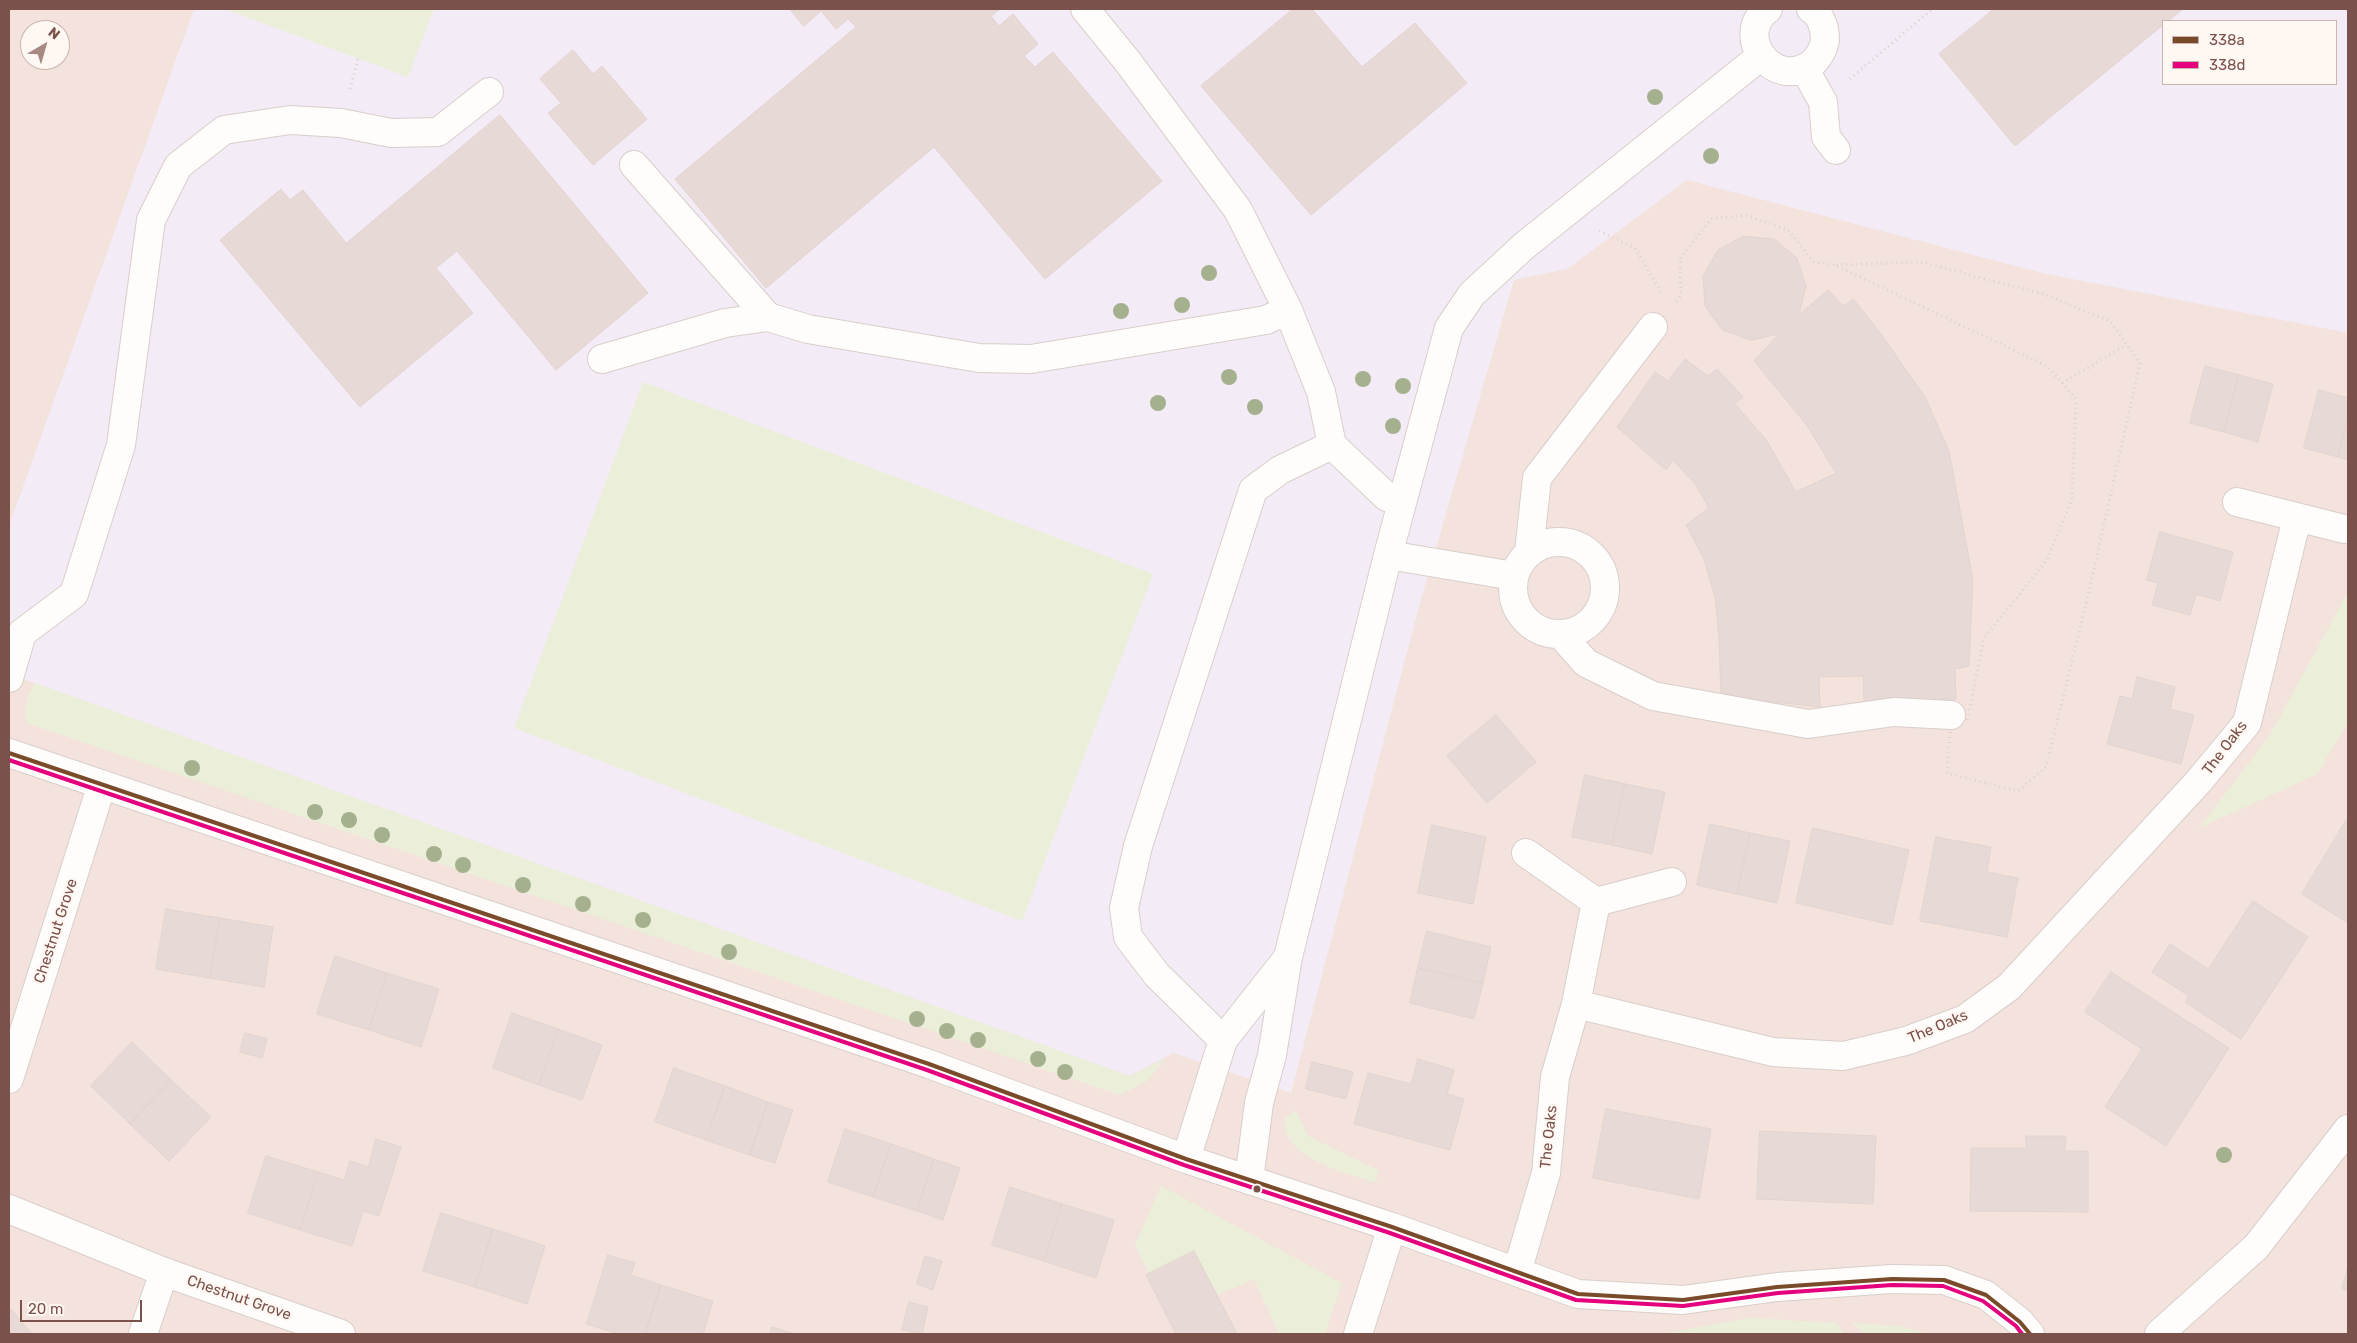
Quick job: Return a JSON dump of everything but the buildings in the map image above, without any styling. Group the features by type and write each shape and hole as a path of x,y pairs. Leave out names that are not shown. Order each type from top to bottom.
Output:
{"street":[{"path":"1085,9 1128,62 1238,210 1288,310 1321,392 1332,445 1387,496 1402,502"},
{"path":"1763,10 1754,33 1756,46 1761,56 1770,65 1780,70 1793,71 1804,68 1814,62 1821,53 1825,42 1825,31 1821,21 1811,9"},
{"path":"1250,1180 1259,1103 1272,1054 1288,957 1388,555 1449,328 1472,294 1524,246 1761,56"},
{"path":"1804,68 1823,102 1826,137 1836,150"},
{"path":"9,678 22,633 74,594 121,445 151,220 178,166 224,130 290,120 341,123 391,133 438,132 489,92"},
{"path":"634,165 768,317"},
{"path":"602,359 724,323 768,317 808,329 979,358 1031,359 1266,320 1288,310"},
{"path":"1653,326 1537,478 1529,552 1514,576 1514,605 1533,628 1561,636 1586,663 1652,696 1808,724 1894,712 1951,715"},
{"path":"1223,1040 1157,976 1128,937 1124,908 1138,846 1252,490 1280,470 1332,445"},
{"path":"2237,502 2344,530"},
{"name":"The Oaks","path":"1517,1272 1546,1173 1555,1077 1576,1004 1773,1052 1843,1056 1906,1042 1964,1019 2010,987 2199,781 2247,723 2297,518"},
{"path":"1529,552 1557,541 1585,549 1603,572 1605,601 1588,626 1561,636"},
{"path":"1388,555 1514,576"},
{"path":"9,753 929,1064 1186,1158 1392,1227 1578,1294 1683,1300 1777,1287 1892,1279 1944,1280 1986,1295 2020,1322 2030,1334"},
{"name":"Chestnut Grove","path":"9,1079 102,784"},
{"path":"1526,852 1596,902"},
{"path":"1596,902 1672,882"},
{"path":"1576,1004 1596,902"},
{"path":"1186,1158 1223,1040 1288,957"},
{"path":"2159,1334 2256,1248 2348,1129"},
{"name":"Chestnut Grove","path":"9,1209 164,1272 341,1334"},
{"path":"1358,1334 1392,1227"},
{"path":"144,1334 164,1272"}],"path":[{"path":"1823,102 1932,9"},
{"path":"1566,211 1595,229 1635,248 1654,277 1663,297 1653,326"},
{"path":"1653,326 1680,296 1680,259 1711,219 1745,215 1788,230 1814,262 1835,265 1921,262 2043,294 2110,321 2140,363 2088,596 2046,767 2018,791 1948,773 1951,715 1967,720 1984,638 2047,560 2072,499 2076,399 2046,366 1835,265"},
{"path":"2062,383 2126,344"}],"shaded area":[{"path":"9,9 2348,9 2348,1334 9,1334"},
{"path":"194,9 2348,9 2348,333 2042,273 1687,180 1567,269 1514,280 1420,603 1291,1093 1173,1053 1129,1076 9,674 9,526"}],"green space":[{"path":"225,9 434,9 408,77"},
{"path":"643,382 1153,574 1022,921 514,728"},
{"path":"2348,592 2348,722 2317,774 2199,828 2270,735"},
{"path":"35,683 1130,1076 1166,1058 1147,1081 1120,1095 27,723 25,712 27,702"},
{"path":"1296,1111 1308,1136 1380,1171 1375,1182 1325,1166 1293,1144 1285,1128 1285,1118"},
{"path":"1161,1186 1342,1283 1325,1334 1279,1334 1254,1279 1217,1295 1194,1251 1149,1274 1135,1245"},
{"path":"1750,1318 1836,1323 1844,1334 1660,1334"},
{"path":"1852,1323 1899,1326 1927,1334 1864,1334"}],"transit line":[{"name":"338a","path":"9,753 929,1064 1186,1159 1392,1227 1578,1294 1683,1300 1777,1287 1892,1279 1944,1280 1986,1295 2020,1322 2030,1334"},
{"name":"338d","path":"9,760 927,1070 1184,1165 1390,1233 1576,1300 1683,1306 1778,1293 1892,1285 1943,1286 1983,1301 2016,1326 2022,1334"}]}
